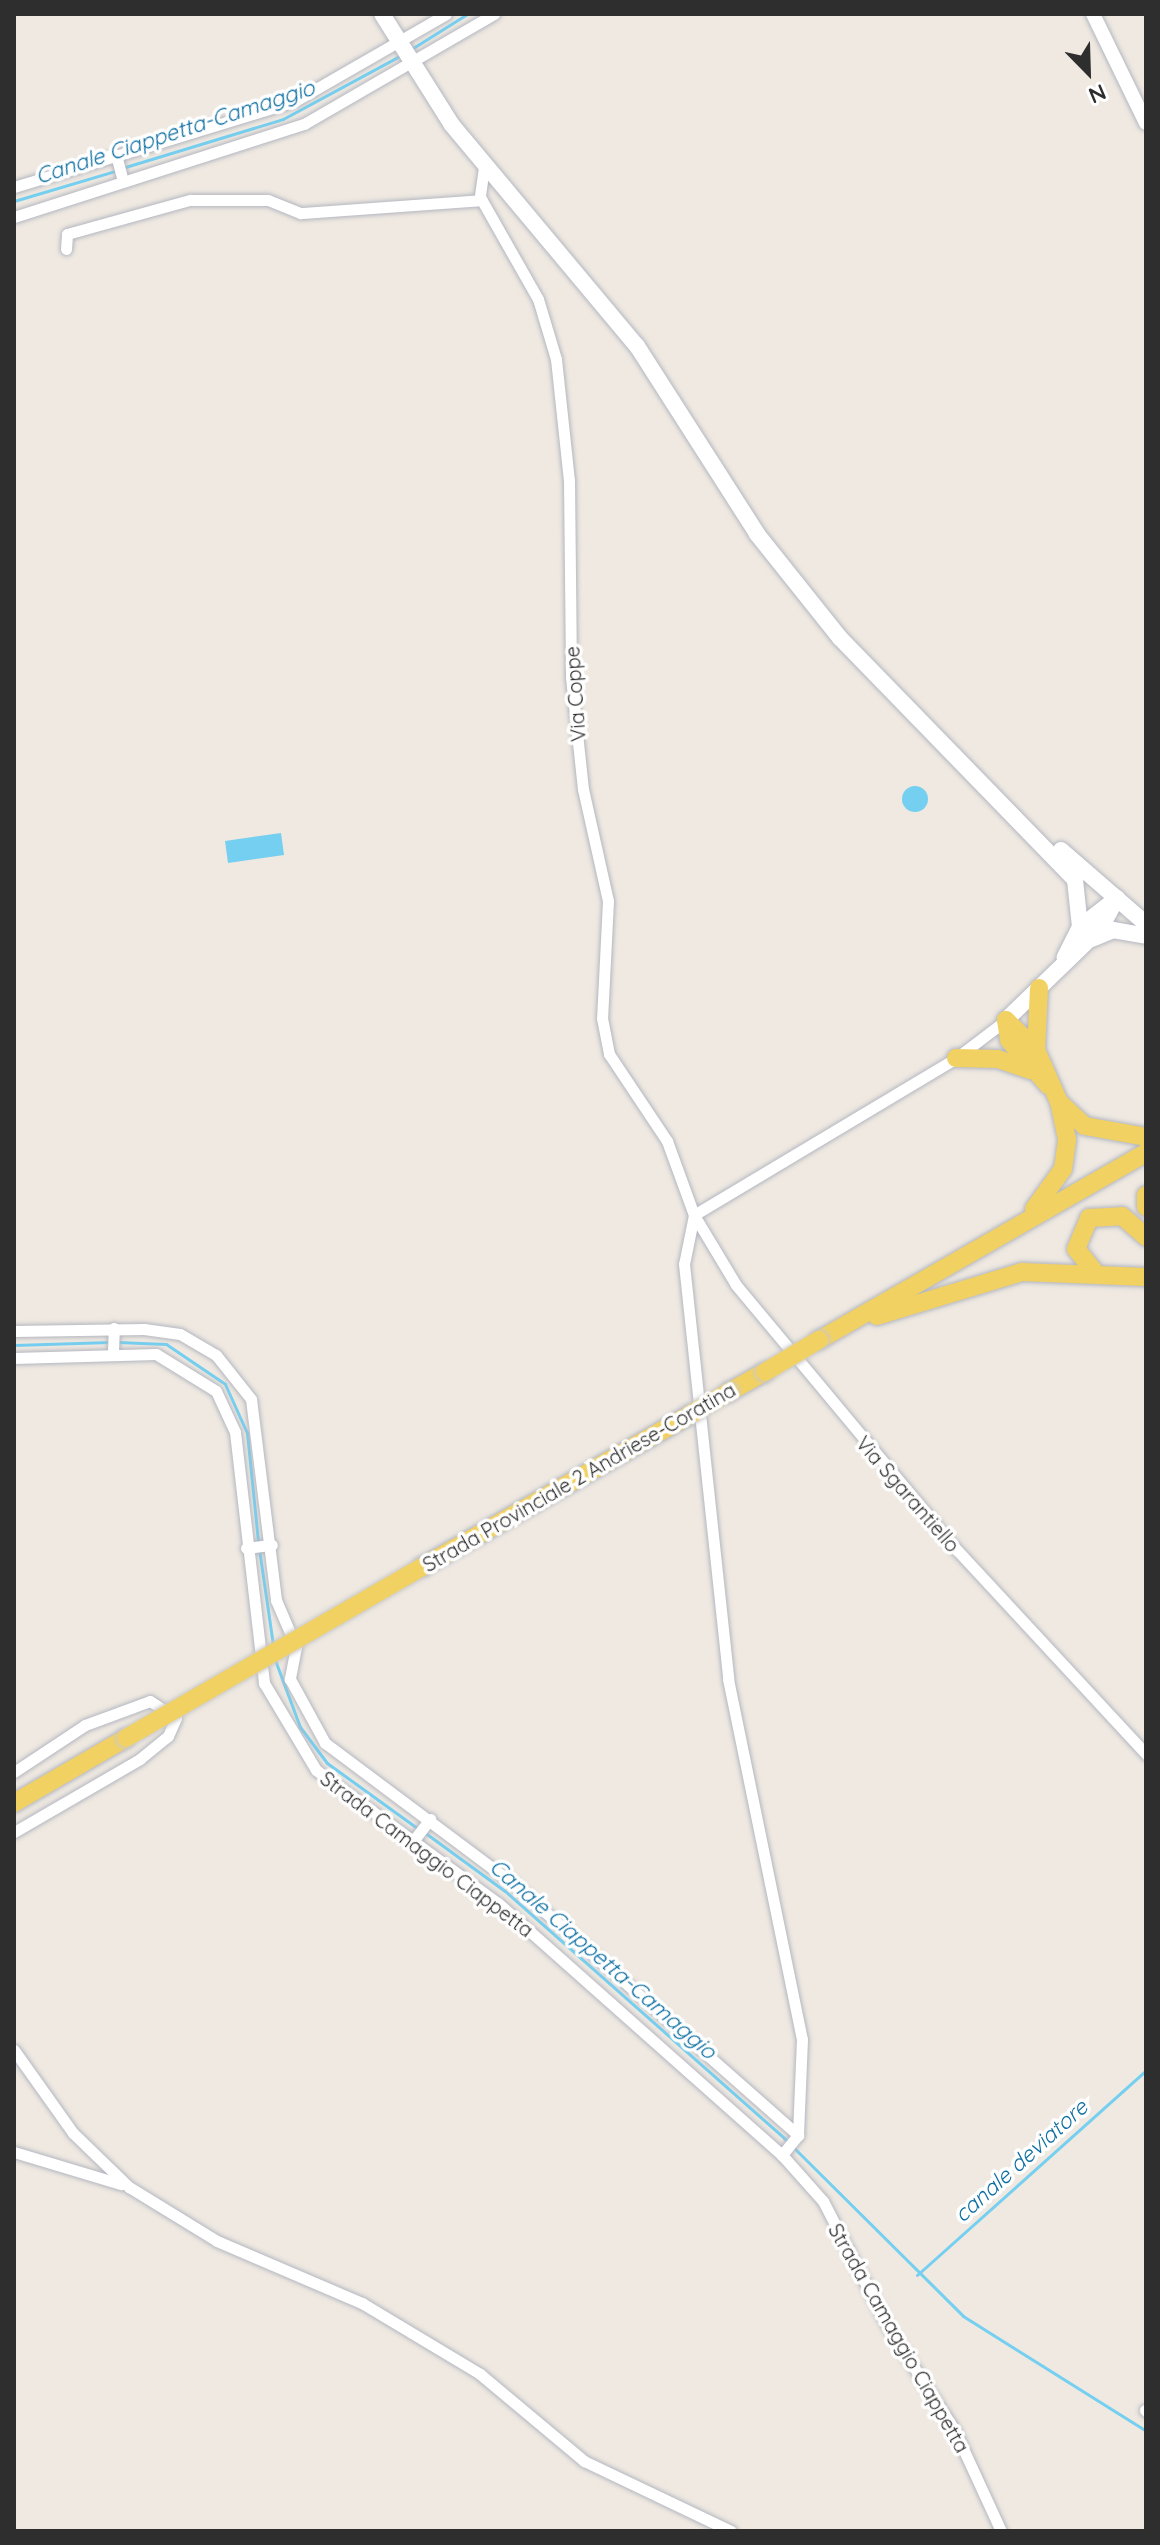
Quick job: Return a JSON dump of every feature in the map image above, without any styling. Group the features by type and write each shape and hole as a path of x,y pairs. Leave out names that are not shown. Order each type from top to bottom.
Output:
{"main road":[{"path":"382,14 484,167 637,346 757,534 840,638 1011,808 1075,880 1082,935"},
{"path":"1011,808 1146,924"},
{"path":"1006,1020 1039,988 1117,898"},
{"path":"1082,935 1113,930 1146,936"},
{"path":"1036,1050 1039,988"},
{"path":"993,1240 1048,1198 1063,1169 1067,1139 1036,1050 1006,1020"},
{"path":"1006,1020 1009,1040 1030,1070 1054,1095 1103,1134 1146,1137"},
{"path":"956,1058 998,1059 1030,1070"},
{"name":"Strada Provinciale 2 Andriese-Coratina","path":"14,1803 1146,1153"},
{"path":"1146,1195 1146,1207"},
{"path":"1094,1271 1076,1249 1089,1218 1122,1216 1146,1237"},
{"path":"819,1340 968,1283 1022,1272 1094,1271 1146,1277"}],"street":[{"path":"14,217 304,124 405,52 446,14"},
{"path":"14,187 295,101 494,14"},
{"path":"1093,14 1146,123"},
{"path":"116,155 123,181"},
{"path":"66,249 67,234 190,200 268,200 301,213 482,200 477,180 484,167"},
{"name":"Via Coppe","path":"482,200 538,299 556,359 569,480 571,677 583,789 608,901 604,1036 618,1072 667,1141 694,1215"},
{"path":"784,2153 796,2137 803,2067 794,1977 728,1679 684,1264 694,1215 956,1058 1006,1020"},
{"name":"Via Sgarantiello","path":"694,1215 736,1285 862,1440 1146,1754"},
{"path":"14,1331 114,1328 180,1334 216,1355 237,1378 258,1426 276,1600 296,1647 290,1679 302,1705 352,1770 430,1819 642,1999 796,2137"},
{"path":"113,1352 114,1328"},
{"name":"Strada Camaggio Ciappetta","path":"14,1358 113,1352 177,1361 216,1391 235,1432 246,1548 273,1706 316,1770 498,1903 784,2153 823,2201 888,2327 955,2431 1001,2531"},
{"path":"246,1548 272,1545"},
{"path":"14,1772 85,1725 150,1701 176,1718 168,1736 140,1759 14,1832"},
{"path":"413,1841 430,1819"},
{"path":"626,2016 642,1999"},
{"path":"14,2050 73,2133 129,2187 217,2241 362,2303 480,2374 584,2461 731,2531"},
{"path":"14,2152 129,2187"}],"water":[{"path":"915,786 924,790 928,799 924,808 915,812 906,808 902,799 906,790"},
{"path":"281,833 284,855 228,863 225,841"}],"waterway":[{"name":"Canale Ciappetta-Camaggio","path":"413,48 467,14"},
{"name":"Canale Ciappetta-Camaggio","path":"122,168 283,119 403,54"},
{"name":"Canale Ciappetta-Camaggio","path":"14,201 115,171"},
{"name":"Canale Ciappetta-Camaggio","path":"14,1345 110,1342"},
{"path":"118,1342 166,1344 225,1384 247,1433 258,1542"},
{"name":"Canale Ciappetta-Camaggio","path":"259,1549 273,1645"},
{"name":"Canale Ciappetta-Camaggio","path":"275,1660 300,1727 327,1763 417,1828"},
{"name":"Canale Ciappetta-Camaggio","path":"424,1832 505,1891 784,2138 963,2316 1146,2431"},
{"name":"canale deviatore","path":"917,2275 1146,2070"}]}
